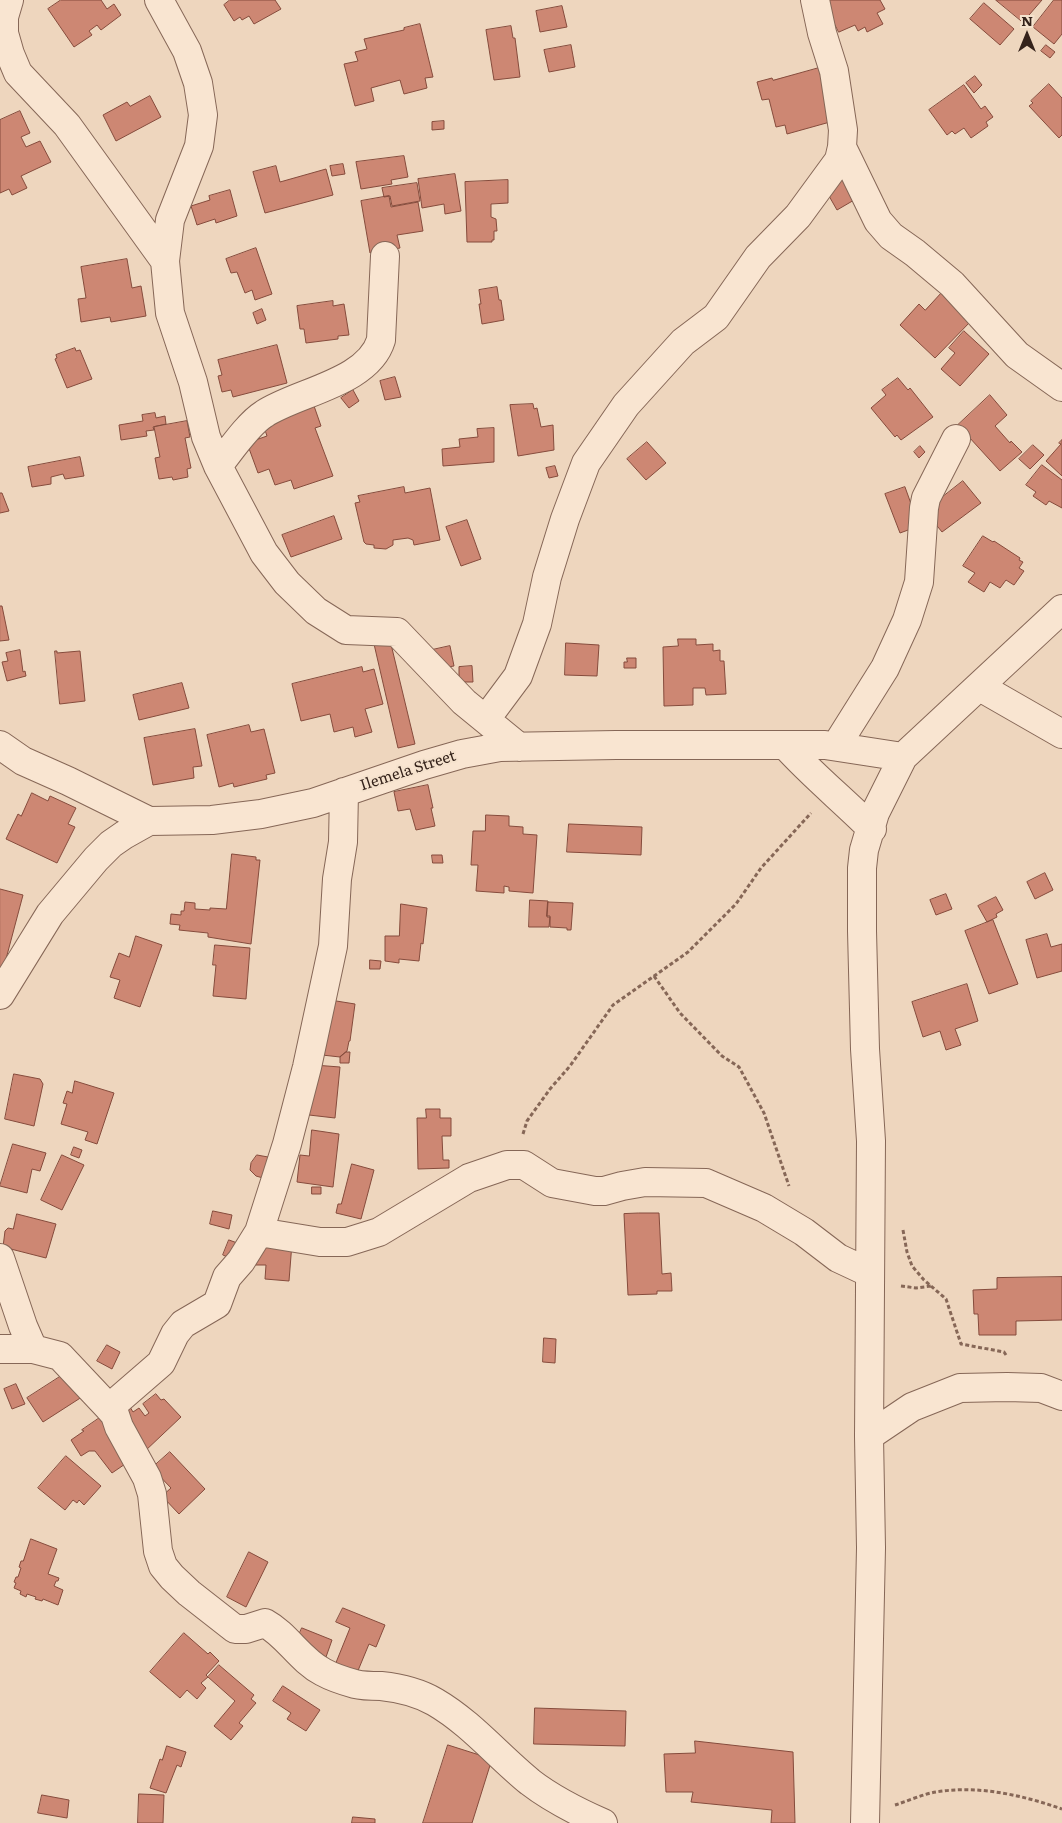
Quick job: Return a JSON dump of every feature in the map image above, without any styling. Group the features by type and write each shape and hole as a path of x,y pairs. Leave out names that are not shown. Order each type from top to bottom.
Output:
{"street":[{"path":"10,0 4,18 4,33 18,73 67,125 165,261"},
{"path":"159,0 186,51 198,83 203,115 199,146 170,220 165,261 170,313 193,382 206,437 218,466 264,553 287,583 310,605 346,630 397,632 464,702 519,747"},
{"path":"486,719 518,676 537,624 552,561 586,463 626,405 683,342 716,317 758,257 803,209 839,160 843,130 834,71 822,34 815,0"},
{"path":"842,147 878,221 891,236 952,284 1017,354 1062,387"},
{"path":"218,466 262,415 340,379 360,368 372,357 378,349 381,340 385,256"},
{"path":"836,746 885,668 907,620 919,582 926,498 956,438"},
{"path":"860,1816 870,1548 870,1141 864,1048 862,868 864,850 876,813 903,757 1062,609"},
{"path":"980,687 1062,734"},
{"path":"0,745 23,761 149,821"},
{"path":"785,745 809,772 843,799 872,829"},
{"name":"Ilemela Street","path":"0,995 26,956 38,932 72,887 111,844 149,821 212,820 261,814 313,803 424,764 500,747 825,745 903,757"},
{"path":"109,1408 161,1364 174,1334 183,1324 217,1304 226,1277 241,1261 259,1232 287,1144 307,1067 333,946 337,879 343,842 344,792"},
{"path":"259,1232 320,1242 347,1242 379,1232 470,1178 507,1165 524,1164 552,1183 595,1191 604,1191 644,1182 706,1183 764,1208 804,1232 838,1258 870,1273"},
{"path":"0,1258 23,1326 33,1349"},
{"path":"0,1348 33,1349 60,1356 115,1415 119,1427 147,1478 152,1494 158,1551 163,1566 189,1593 235,1629 246,1629 262,1623 269,1625 322,1672 356,1684 415,1692 434,1701 463,1720 487,1744 532,1783 574,1810 603,1823"},
{"path":"869,1436 912,1407 960,1388 1041,1388 1062,1396"}],"path":[{"path":"513,1164 527,1121 550,1089 570,1066 613,1005 688,952 736,904 761,868 832,791"},
{"path":"654,976 680,1013 722,1056 739,1067 764,1113 790,1188"},
{"path":"902,1226 912,1266 924,1280 946,1299 961,1344 1004,1352 1009,1357"},
{"path":"860,1816 935,1792 976,1790 1029,1798 1062,1808"}],"building":[{"path":"61,0 101,0 107,9 114,4 121,15 101,30 97,25 89,31 92,35 74,47 48,9"},
{"path":"230,0 275,0 281,9 254,24 249,16 242,20 240,17 234,21 224,5"},
{"path":"823,0 880,0 885,9 877,13 883,24 867,32 865,27 858,31 855,25 839,32"},
{"path":"996,0 1042,0 1023,22"},
{"path":"1054,0 1062,0 1062,34 1054,44 1033,27"},
{"path":"984,3 1014,29 1000,45 970,19"},
{"path":"562,6 567,27 540,32 536,11"},
{"path":"420,24 433,77 425,78 427,88 404,94 400,80 371,88 374,101 355,106 344,64 358,61 355,52 367,49 364,39 404,30 404,28"},
{"path":"511,26 513,38 515,38 520,77 494,80 486,30"},
{"path":"571,45 575,67 549,72 544,50"},
{"path":"1046,45 1055,52 1050,58 1041,51"},
{"path":"819,68 830,122 787,134 785,125 776,127 769,99 762,100 757,82 772,78 773,80"},
{"path":"975,76 982,85 974,93 966,83"},
{"path":"1049,84 1062,98 1062,135 1059,138 1029,106 1033,103 1031,101"},
{"path":"964,85 981,109 985,106 993,117 986,122 988,126 971,138 964,128 955,134 952,131 947,135 929,110"},
{"path":"150,96 161,117 116,141 103,115 127,102 130,106"},
{"path":"20,111 30,133 21,137 26,147 40,141 51,162 21,176 27,188 12,195 9,189 0,193 0,120"},
{"path":"444,121 444,129 432,130 432,122"},
{"path":"404,156 408,177 391,180 392,184 361,189 356,162"},
{"path":"343,164 345,174 332,176 330,166"},
{"path":"276,166 280,182 326,169 333,195 265,213 253,172"},
{"path":"455,174 461,211 445,214 444,204 422,208 418,179"},
{"path":"850,175 861,196 837,210 825,189"},
{"path":"508,180 508,203 491,204 491,217 496,219 497,231 494,231 494,240 492,242 467,242 465,182"},
{"path":"417,183 420,201 392,206 390,196 384,197 382,188"},
{"path":"230,190 237,216 216,223 215,219 197,225 191,206 210,200 209,196"},
{"path":"389,196 391,207 418,202 423,231 397,235 400,248 370,253 361,201"},
{"path":"256,248 272,294 255,300 252,290 245,293 237,272 231,273 226,259"},
{"path":"127,259 132,288 141,286 146,316 111,322 110,317 81,322 78,299 86,298 81,267"},
{"path":"948,286 971,321 935,358 900,325 919,304 925,310"},
{"path":"497,287 504,320 482,324 479,290"},
{"path":"333,301 333,306 344,304 349,335 338,336 338,339 306,343 304,329 300,329 297,306"},
{"path":"262,309 266,320 257,324 253,313"},
{"path":"964,331 989,354 960,386 941,369 955,353 949,348"},
{"path":"277,345 287,383 233,397 231,390 222,392 218,376 222,375 218,360"},
{"path":"75,348 76,351 80,350 92,379 67,388 55,359 57,358 56,355"},
{"path":"395,377 401,397 385,400 380,381"},
{"path":"898,378 908,390 910,388 933,417 901,440 897,435 895,437 871,408 886,395 882,390"},
{"path":"353,390 359,401 349,408 341,398"},
{"path":"990,395 1007,415 995,426 1010,443 1011,441 1022,452 1000,471 958,425"},
{"path":"313,403 321,426 315,428 333,476 294,489 291,480 275,485 269,469 258,473 247,443 267,436 262,421"},
{"path":"533,404 534,409 537,408 541,427 553,425 554,450 518,456 510,405"},
{"path":"155,413 156,418 165,416 166,424 153,427 154,430 146,431 147,436 121,440 119,425 143,421 142,415"},
{"path":"187,421 190,437 185,438 191,468 187,469 188,477 173,480 172,477 159,479 155,458 160,457 154,427"},
{"path":"494,428 494,462 443,466 442,449 460,447 459,439 478,437 477,429"},
{"path":"1062,440 1062,476 1046,461 1061,444 1059,443"},
{"path":"647,442 666,463 646,480 627,459"},
{"path":"1033,445 1044,455 1030,469 1019,459"},
{"path":"920,446 925,452 919,458 914,452"},
{"path":"80,457 84,476 65,479 63,474 51,477 51,484 32,487 28,467"},
{"path":"1042,465 1062,480 1062,508 1049,501 1046,505 1033,496 1036,492 1026,485"},
{"path":"555,466 558,476 549,478 546,468"},
{"path":"963,481 981,503 942,532 925,511"},
{"path":"404,487 405,493 430,488 440,540 414,545 413,540 408,538 393,540 393,545 386,549 374,548 374,545 366,544 355,503 360,502 358,496"},
{"path":"905,487 919,526 900,533 885,494"},
{"path":"0,493 2,493 9,511 0,513"},
{"path":"334,516 342,539 291,557 282,535"},
{"path":"467,520 481,559 461,566 446,527"},
{"path":"983,536 994,541 1023,562 1019,568 1024,571 1014,585 1006,580 1000,588 990,582 984,592 968,582 975,573 963,566"},
{"path":"0,606 2,606 9,640 0,641"},
{"path":"678,639 696,639 696,645 713,644 713,651 720,650 720,661 724,661 726,694 706,695 705,688 693,688 693,705 664,706 663,647 678,646"},
{"path":"390,640 415,744 398,748 374,644"},
{"path":"566,643 599,645 597,676 565,675"},
{"path":"450,646 454,666 435,669 432,650"},
{"path":"20,650 23,672 25,671 26,676 7,681 2,662 8,661 6,653"},
{"path":"55,651 57,653 80,651 85,701 60,704"},
{"path":"627,658 636,658 636,668 624,668 624,662 627,662"},
{"path":"472,666 473,682 459,682 459,667"},
{"path":"362,667 363,672 374,669 383,704 365,709 372,732 355,737 353,727 334,732 330,714 301,721 292,684"},
{"path":"182,683 189,708 139,720 133,695"},
{"path":"249,725 251,732 264,729 275,773 266,775 267,779 234,787 233,783 219,787 207,735"},
{"path":"195,729 202,766 193,767 194,778 153,785 144,738"},
{"path":"428,785 435,826 416,830 410,809 398,811 394,792"},
{"path":"32,793 48,801 50,796 76,808 68,824 75,827 57,863 6,839 18,814 21,816"},
{"path":"486,815 509,816 509,826 523,827 523,834 537,835 533,893 509,891 509,887 504,886 504,893 476,891 478,865 471,865 473,831 485,831"},
{"path":"569,824 642,827 641,855 567,852"},
{"path":"232,854 256,857 256,860 260,860 251,944 208,937 208,933 179,930 180,925 170,924 171,914 181,915 181,911 184,911 185,902 195,903 195,909 226,909"},
{"path":"432,855 442,855 443,863 433,863"},
{"path":"1045,873 1053,890 1035,899 1027,882"},
{"path":"0,889 23,895 2,974 0,973"},
{"path":"946,894 952,909 936,915 930,900"},
{"path":"996,897 1003,910 996,914 997,917 987,922 978,906"},
{"path":"530,900 548,901 547,917 550,917 549,927 529,927"},
{"path":"548,902 573,903 571,930 550,927 550,916 547,916"},
{"path":"401,904 427,908 419,961 399,959 399,963 385,961 385,936 399,936"},
{"path":"993,920 1018,984 989,994 965,931"},
{"path":"1047,934 1051,947 1062,944 1062,971 1037,978 1026,940"},
{"path":"136,936 162,945 140,1007 114,998 120,980 110,977 119,953 129,957"},
{"path":"215,945 250,948 246,999 213,996 216,965 213,965"},
{"path":"370,960 381,961 380,969 370,969"},
{"path":"967,984 978,1021 955,1029 961,1045 946,1050 940,1031 923,1037 912,1002"},
{"path":"330,1000 355,1004 350,1041 347,1051 340,1057 322,1055"},
{"path":"346,1052 350,1052 349,1063 340,1063 340,1057"},
{"path":"314,1065 340,1067 335,1118 309,1115"},
{"path":"14,1074 40,1079 43,1084 34,1126 5,1119"},
{"path":"75,1081 114,1093 97,1144 85,1140 88,1132 61,1124 67,1104 63,1103 67,1091 72,1093"},
{"path":"426,1109 440,1109 440,1118 451,1118 451,1136 442,1136 443,1160 449,1160 449,1168 418,1169 417,1118 426,1118"},
{"path":"312,1130 339,1134 333,1187 297,1182 300,1155 309,1156"},
{"path":"13,1144 46,1153 40,1171 32,1169 27,1193 0,1186"},
{"path":"74,1147 82,1150 79,1158 71,1155"},
{"path":"62,1155 84,1165 62,1210 41,1200"},
{"path":"257,1155 268,1157 272,1162 263,1178 256,1176 250,1170 251,1163"},
{"path":"352,1164 374,1170 361,1219 336,1213 338,1204 341,1204"},
{"path":"312,1187 321,1187 321,1194 312,1194"},
{"path":"213,1211 232,1215 229,1229 210,1224"},
{"path":"659,1213 662,1274 671,1273 672,1291 657,1291 657,1294 628,1295 624,1214"},
{"path":"17,1214 56,1224 46,1258 3,1247 5,1231 8,1228 13,1229"},
{"path":"229,1240 240,1244 234,1260 223,1255"},
{"path":"257,1241 292,1243 289,1281 265,1279 266,1265 256,1265"},
{"path":"1062,1277 1062,1320 1016,1321 1016,1335 979,1335 978,1314 974,1314 973,1290 997,1289 997,1278"},
{"path":"544,1338 556,1339 555,1363 543,1362"},
{"path":"107,1345 120,1352 112,1369 97,1361"},
{"path":"69,1371 85,1395 43,1422 27,1398"},
{"path":"16,1384 25,1404 12,1409 4,1389"},
{"path":"156,1394 161,1400 164,1399 181,1417 144,1452 118,1420 130,1407 133,1412 139,1408 145,1416 149,1413 143,1404"},
{"path":"101,1417 131,1460 112,1473 95,1451 89,1451 81,1456 71,1440"},
{"path":"170,1452 205,1489 179,1514 162,1496 171,1488 152,1468"},
{"path":"66,1456 101,1486 84,1505 79,1500 77,1503 73,1500 65,1510 38,1488"},
{"path":"31,1539 57,1549 48,1574 59,1578 54,1586 63,1590 58,1605 43,1599 42,1601 35,1599 36,1597 27,1594 26,1597 20,1594 21,1591 14,1588 16,1583 14,1582 21,1568 19,1567 21,1561 23,1561"},
{"path":"249,1552 268,1562 246,1607 227,1597"},
{"path":"343,1608 385,1625 376,1647 369,1644 357,1673 335,1665 350,1628 336,1622"},
{"path":"302,1628 332,1640 326,1657 295,1644"},
{"path":"184,1633 219,1661 206,1675 208,1677 201,1683 206,1688 197,1699 187,1690 180,1698 150,1672"},
{"path":"219,1665 254,1695 251,1699 256,1703 239,1723 243,1726 231,1740 214,1726 235,1701 208,1677"},
{"path":"283,1686 320,1710 306,1731 287,1719 291,1713 273,1701"},
{"path":"535,1708 626,1711 625,1746 534,1744"},
{"path":"695,1741 793,1752 795,1823 771,1823 772,1810 691,1802 693,1792 666,1792 664,1754 695,1753"},
{"path":"448,1745 492,1759 472,1823 423,1823"},
{"path":"167,1746 186,1752 181,1767 177,1765 166,1793 150,1788 160,1759 162,1760"},
{"path":"139,1794 164,1795 163,1823 138,1823"},
{"path":"42,1795 69,1800 67,1818 38,1813"},
{"path":"353,1817 375,1819 375,1823 352,1823"}]}
